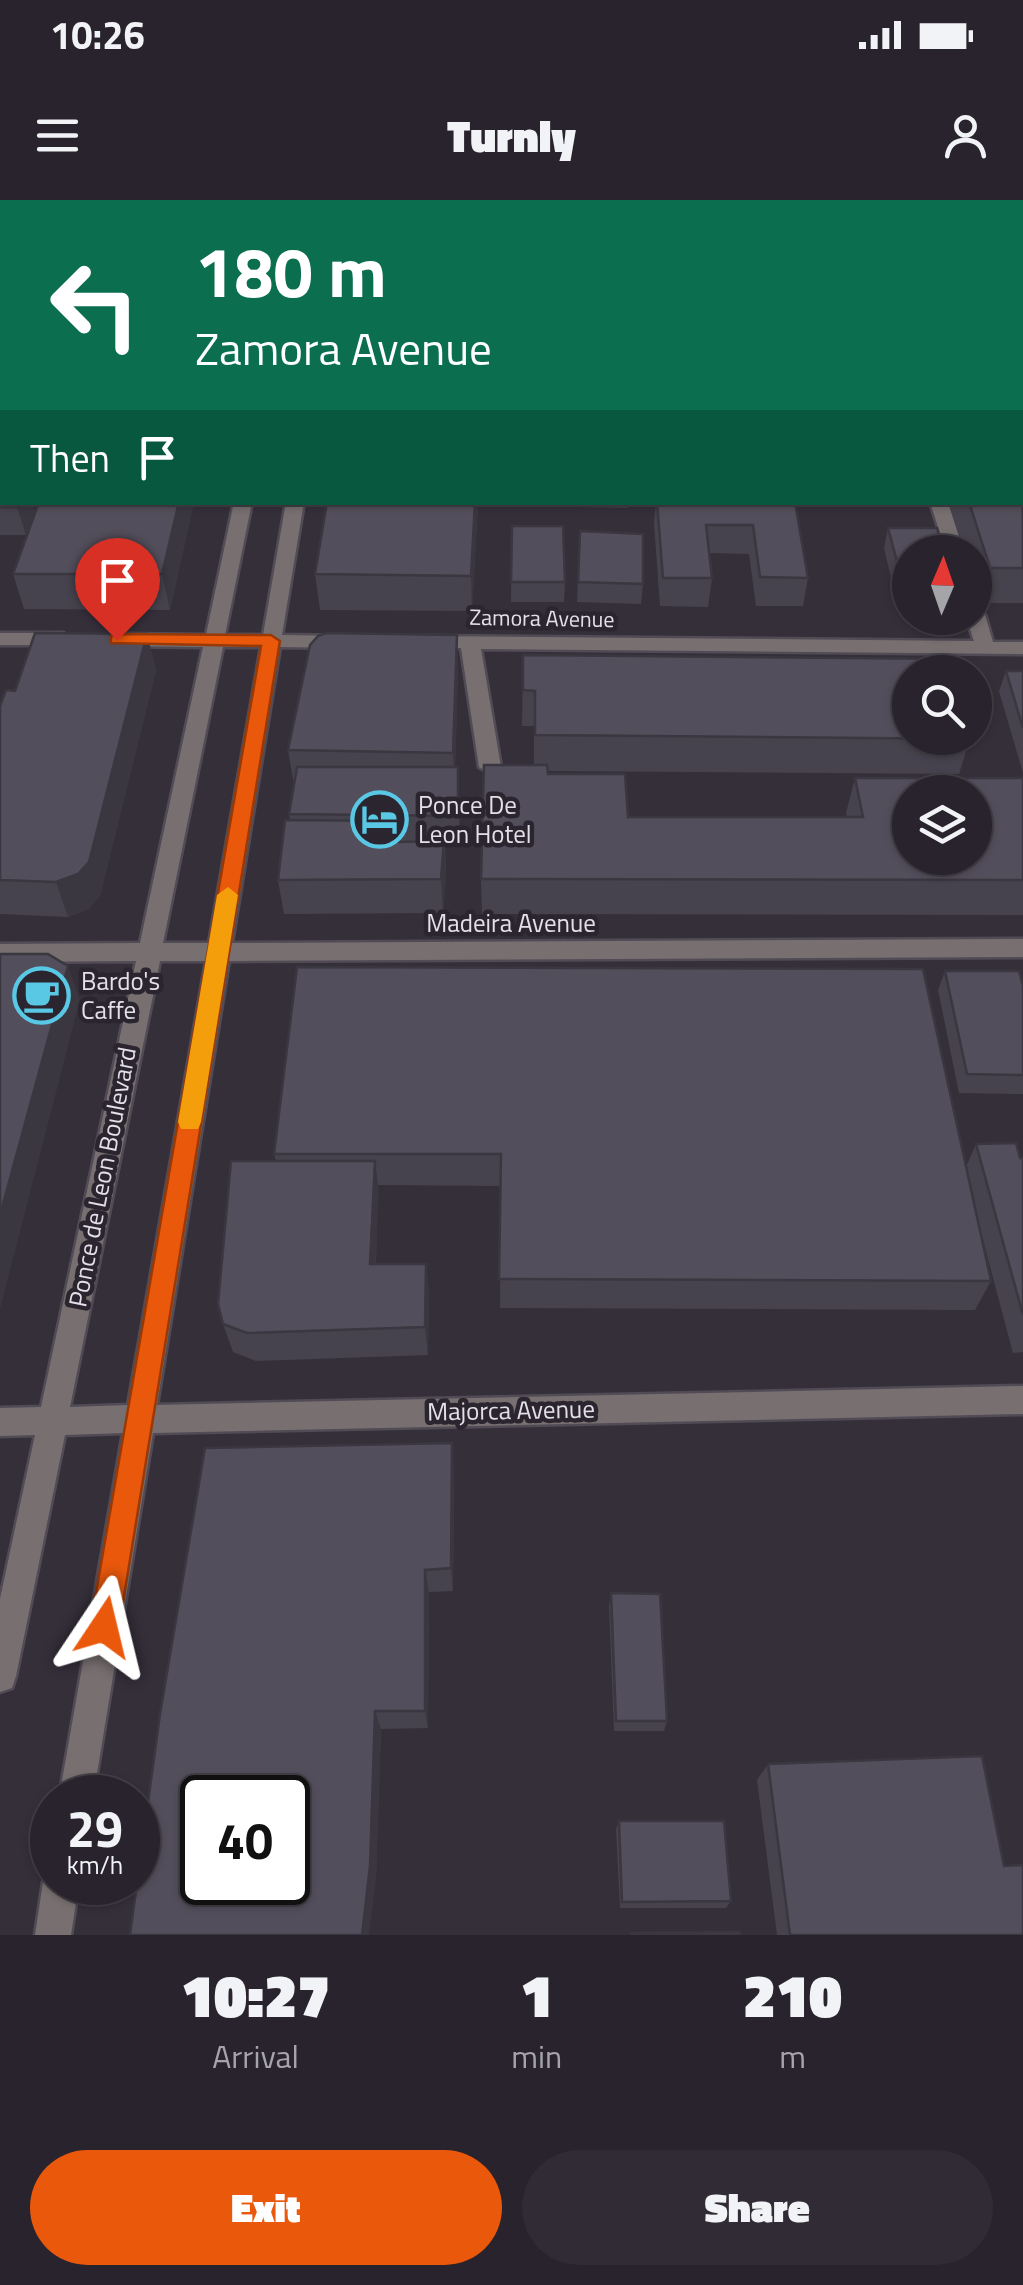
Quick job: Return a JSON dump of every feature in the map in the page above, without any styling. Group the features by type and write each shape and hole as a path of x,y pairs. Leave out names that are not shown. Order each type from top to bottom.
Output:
{"street":[{"name":"Ponce de Leon Boulevard","path":"0,1676 242,505"},
{"path":"80,1775 294,505"},
{"path":"940,505 950,535"},
{"path":"981,635 985,647"},
{"path":"0,639 365,642"},
{"name":"Zamora Avenue","path":"400,642 1023,648"},
{"path":"470,642 490,767"},
{"name":"Madeira Avenue","path":"0,953 1023,948"},
{"name":"Majorca Avenue","path":"0,1422 1023,1400"},
{"path":"52,1935 58,1905"}],"building":[{"path":"38,505 178,505 162,574 13,574"},
{"path":"326,505 475,505 471,576 315,574"},
{"path":"657,505 796,505 808,578 760,577 753,525 706,525 712,578 663,578"},
{"path":"970,505 1023,505 1023,568 992,568 992,535 980,535"},
{"path":"512,526 563,526 565,582 511,582"},
{"path":"888,528 937,528 939,535 892,535 892,543"},
{"path":"580,531 643,534 643,584 578,582"},
{"path":"35,633 147,634 89,862 78,874 56,882 0,880 0,706 6,690 15,691"},
{"path":"326,633 457,635 453,753 288,750 310,645"},
{"path":"523,655 892,658 892,738 535,735 535,691 523,690"},
{"path":"1006,671 1023,671 1023,728"},
{"path":"484,765 547,765 548,774 625,774 628,817 863,817 855,778 892,778 892,875 992,875 992,778 1023,778 1023,880 481,879"},
{"path":"297,767 458,767 458,816 289,814"},
{"path":"285,820 396,821 399,842 444,841 441,879 278,880"},
{"path":"0,954 48,954 68,966 0,1215"},
{"path":"297,967 923,969 991,1281 499,1279 501,1154 274,1154"},
{"path":"945,971 1019,971 1023,986 1023,1075 967,1074"},
{"path":"1016,1143 1023,1158 1023,1315 976,1144"},
{"path":"231,1161 375,1161 370,1264 426,1264 425,1327 247,1333 223,1324 218,1304"},
{"path":"452,1443 451,1568 425,1570 425,1711 375,1711 370,1866 362,1935 130,1935 134,1905 160,1905 160,1775 152,1775 205,1448"},
{"path":"611,1593 660,1594 667,1721 616,1721"},
{"path":"982,1756 1004,1866 1023,1865 1023,1935 790,1935 768,1764"},
{"path":"619,1821 724,1821 731,1901 622,1902"},
{"path":"631,1933 740,1935 631,1935"}],"slow traffic":[{"path":"189,1122 228,895"}],"place":[{"name":"Ponce De Leon Hotel","path":"379,819"},
{"name":"Bardo's Caffe","path":"42,995"}],"route":[{"path":"104,1627 271,641 117,640"}]}
